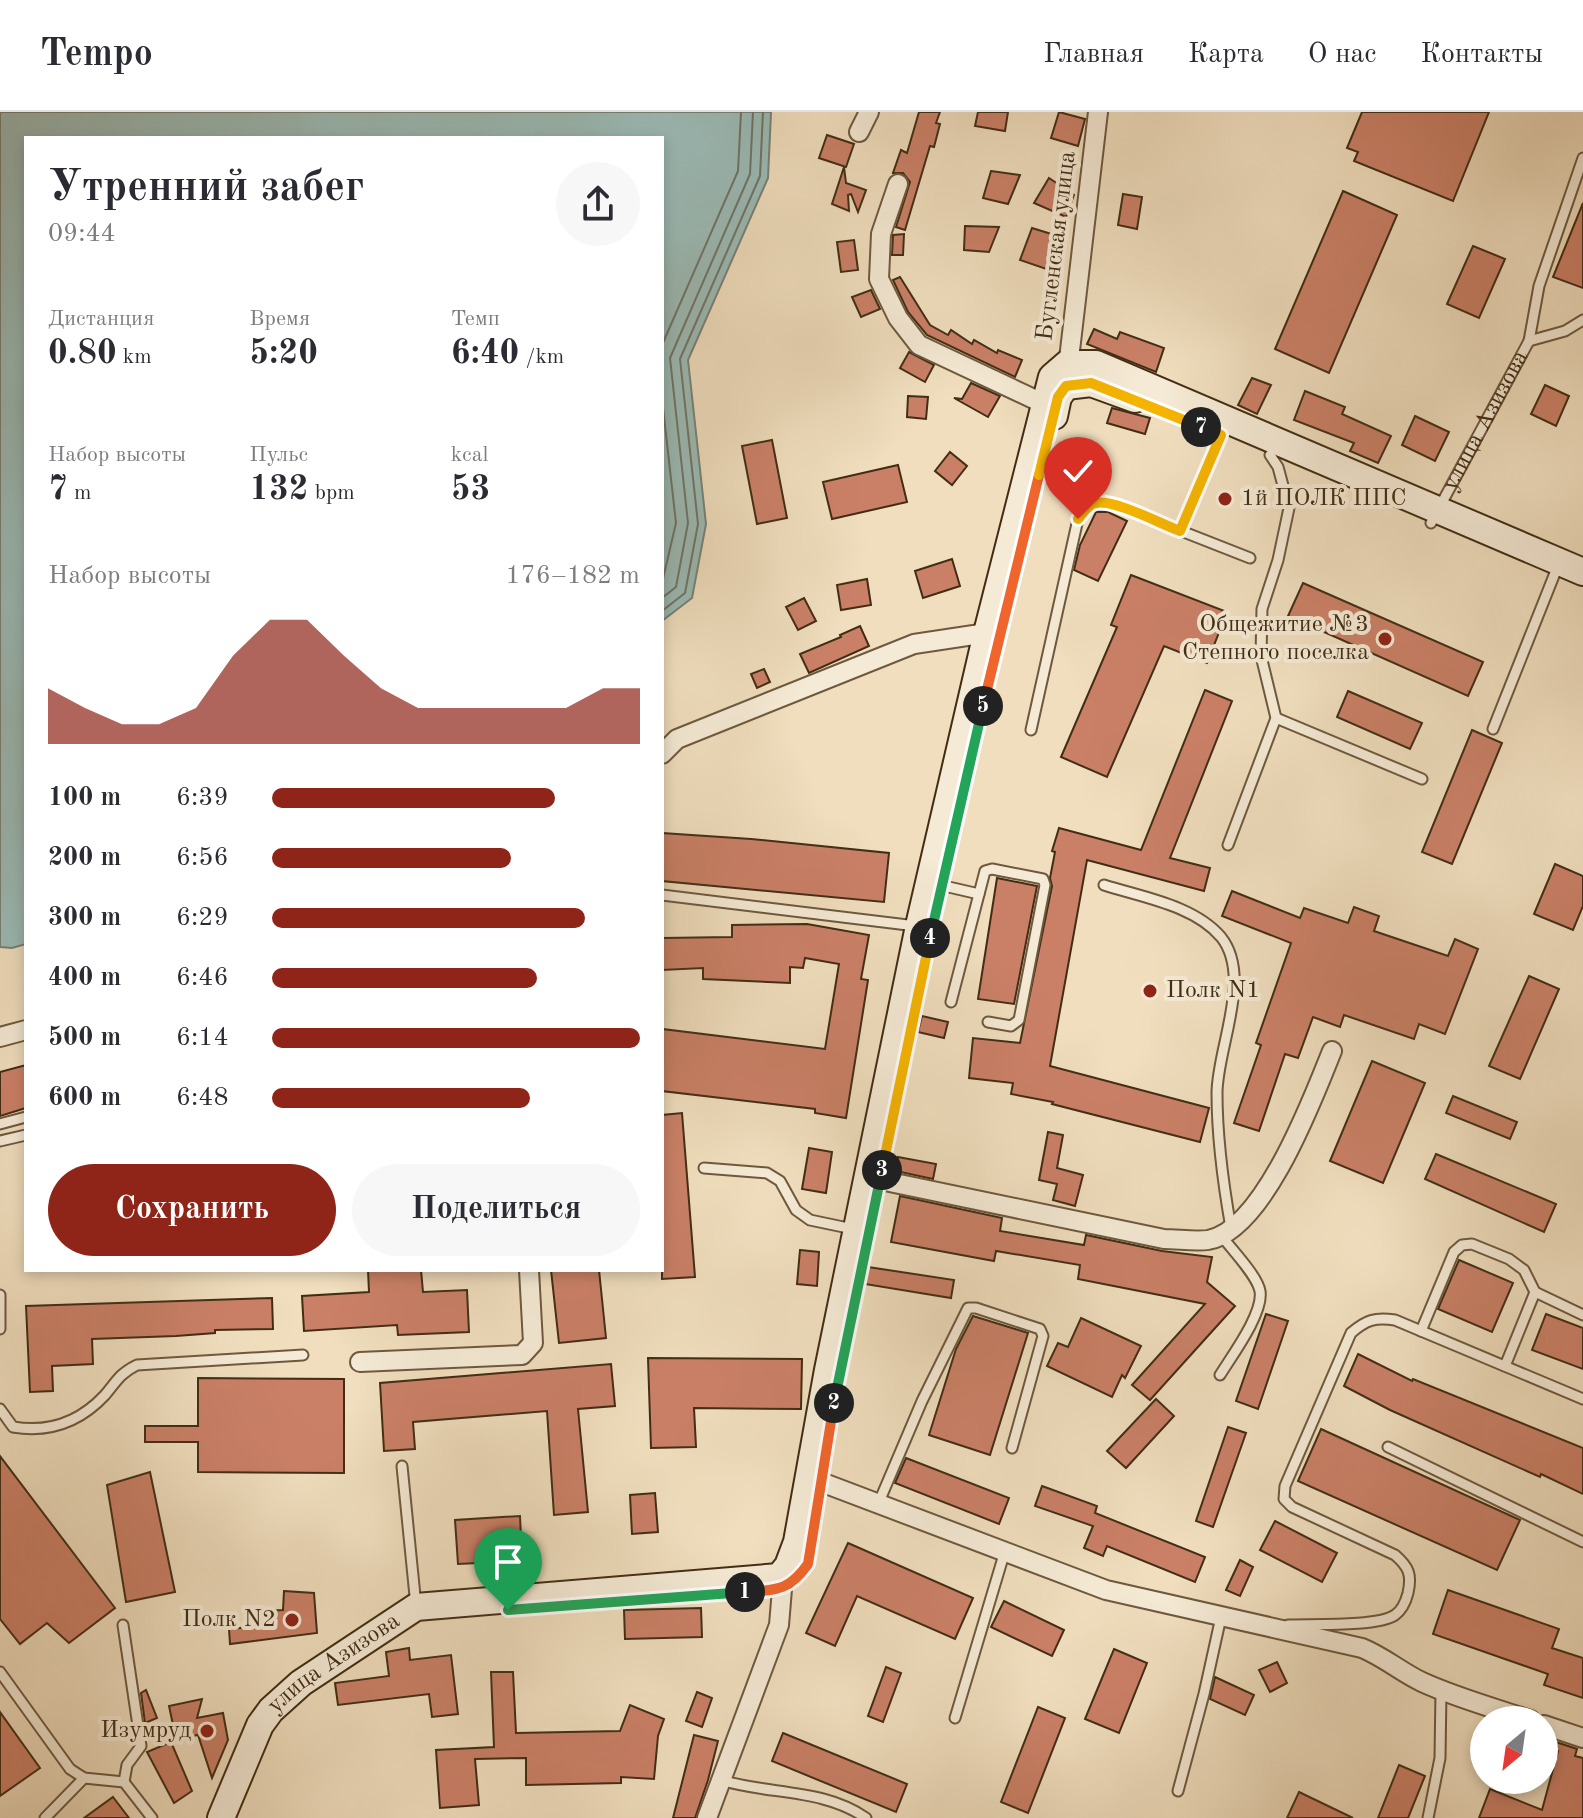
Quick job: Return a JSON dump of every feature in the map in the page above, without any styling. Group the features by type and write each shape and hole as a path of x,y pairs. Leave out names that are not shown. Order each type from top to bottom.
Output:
{"main road":[{"name":"улица Азизова","path":"221,1818 260,1725 271,1710 301,1683 417,1612 779,1577 788,1566 797,1542 856,1230 919,926 987,633 1058,391 1096,364 1583,585"},
{"name":"улица Азизова","path":"1058,391 1091,383 1106,388 1270,455 1583,572"},
{"path":"782,1589 798,1579 808,1564 840,1364 940,885 1058,391"},
{"name":"улица Азизова","path":"234,1818 270,1726 417,1612 782,1589"}],"street":[{"path":"859,132 869,112"},
{"name":"Бугленская улица","path":"1058,391 1098,112"},
{"path":"898,184 881,234 879,279 898,318 919,345 1058,391"},
{"path":"664,752 677,739 914,644 987,633"},
{"path":"0,1037 24,1031"},
{"path":"880,1180 1164,1239 1208,1240 1226,1232 1279,1172 1307,1115 1332,1051"},
{"path":"360,1362 522,1355 533,1343 529,1272"},
{"path":"821,1482 1106,1590 1362,1648 1383,1656 1418,1680 1488,1706"},
{"path":"707,1818 779,1625 782,1589"},
{"path":"1558,1730 1583,1738"}],"lane":[{"path":"1529,341 1539,286 1583,158"},
{"name":"улица Азизова","path":"1434,517 1529,341 1565,331 1583,320"},
{"path":"1180,531 1221,435"},
{"path":"1228,845 1276,718 1261,656 1262,609 1278,560 1289,508 1278,467 1270,455"},
{"path":"1031,730 1078,519 1087,507 1098,502 1115,505 1250,558"},
{"path":"1493,729 1555,573"},
{"path":"1276,718 1422,779"},
{"path":"951,1002 984,874 988,869 1039,877 1045,882 1019,1020 1011,1026 988,1022"},
{"path":"940,885 979,894"},
{"path":"1104,885 1166,904 1199,919 1221,937 1231,957 1234,985 1217,1090 1219,1163 1226,1232 1260,1291 1259,1307 1220,1375"},
{"path":"664,895 919,926"},
{"path":"0,1124 24,1118"},
{"path":"0,1141 24,1135"},
{"path":"704,1168 767,1173 780,1181 796,1210 810,1220 856,1230"},
{"path":"1421,1331 1454,1252 1462,1245 1472,1244 1509,1259 1524,1270 1535,1292 1583,1315"},
{"path":"1505,1366 1535,1292"},
{"path":"0,1295 0,1329"},
{"path":"879,1502 922,1401 968,1308 1040,1329 1043,1336 1012,1448"},
{"path":"1256,1626 1378,1622 1396,1614 1405,1602 1411,1581 1408,1567 1395,1555 1292,1507 1284,1499 1285,1486 1351,1333 1365,1320 1380,1317 1395,1320 1583,1399"},
{"path":"0,1409 13,1427 36,1431 61,1425 86,1412 105,1395 121,1373 137,1365 303,1355"},
{"path":"1388,1447 1583,1542"},
{"path":"402,1466 417,1612"},
{"path":"955,1718 1005,1551"},
{"path":"1178,1791 1210,1672 1221,1617"},
{"path":"123,1625 141,1746 127,1765 124,1782"},
{"path":"0,1672 70,1769 84,1778 124,1782 152,1818"},
{"path":"1428,1818 1440,1758 1441,1690"},
{"path":"45,1818 84,1778"},
{"path":"721,1780 816,1797 849,1808 866,1818"}],"water":[{"path":"0,112 771,112 768,178 688,360 706,524 692,598 664,619 664,136 24,136 24,945 0,947"}],"building":[{"path":"919,112 940,112 936,123 940,124 934,147 930,146 905,230 896,227 910,182 903,173 893,173 901,150 907,153"},
{"path":"978,112 1008,112 1005,131 975,126"},
{"path":"1059,112 1085,119 1078,146 1051,138"},
{"path":"1362,112 1489,112 1453,201 1354,161 1358,152 1347,148"},
{"path":"827,135 854,144 846,167 819,158"},
{"path":"844,167 846,183 866,190 858,212 851,194 848,195 849,211 832,204"},
{"path":"991,171 1020,175 1008,204 983,198"},
{"path":"1049,178 1074,195 1066,217 1034,203"},
{"path":"1343,191 1397,215 1329,373 1275,349"},
{"path":"1123,194 1142,197 1137,229 1118,225"},
{"path":"1583,203 1583,288 1553,277"},
{"path":"965,226 999,227 989,252 964,250"},
{"path":"1032,228 1061,237 1055,272 1020,260"},
{"path":"904,234 903,255 892,255 893,235"},
{"path":"854,240 858,270 841,272 837,242"},
{"path":"1473,246 1505,259 1479,318 1447,304"},
{"path":"900,277 930,325 948,335 951,330 972,344 974,340 997,353 998,350 1022,360 1015,377 927,335 908,312 893,280"},
{"path":"871,290 880,309 861,317 852,297"},
{"path":"1094,329 1117,339 1120,332 1164,348 1156,372 1087,344"},
{"path":"909,352 934,365 925,382 900,368"},
{"path":"1252,378 1271,385 1257,414 1238,405"},
{"path":"971,383 1000,396 988,417 954,398 962,399"},
{"path":"1545,385 1569,396 1556,426 1531,414"},
{"path":"1305,391 1345,407 1342,414 1391,436 1378,463 1350,451 1354,443 1294,420"},
{"path":"908,396 928,397 926,419 907,417"},
{"path":"1112,408 1150,418 1145,434 1107,423"},
{"path":"1415,416 1449,432 1435,461 1402,445"},
{"path":"772,440 787,518 757,524 742,446"},
{"path":"950,452 967,466 952,485 935,471"},
{"path":"898,465 907,502 832,519 823,482"},
{"path":"1053,465 1075,474 1070,488 1047,478"},
{"path":"1096,512 1108,512 1127,521 1098,581 1074,570 1080,545"},
{"path":"952,559 960,586 923,598 915,571"},
{"path":"1131,575 1227,612 1207,663 1164,646 1107,777 1061,757 1117,627 1111,625"},
{"path":"867,579 871,605 841,610 837,585"},
{"name":"Общежитие №3 Степного поселка","path":"1303,583 1483,662 1468,696 1288,616"},
{"path":"804,598 816,621 798,630 786,607"},
{"path":"860,626 869,646 809,673 800,654"},
{"path":"764,669 770,682 757,688 751,674"},
{"path":"1205,690 1232,701 1170,858 1210,868 1204,891 1087,860 1050,1066 1209,1108 1200,1142 1053,1102 1011,1094 1013,1083 969,1078 973,1038 1020,1043 1052,886 1050,878 1055,852 1052,851 1059,828 1141,850"},
{"path":"1348,691 1422,723 1410,749 1337,717"},
{"path":"1472,730 1502,743 1452,864 1422,852"},
{"path":"664,833 889,853 884,902 664,881"},
{"path":"1555,864 1583,876 1583,906 1573,930 1534,914"},
{"path":"997,878 1037,886 1014,1004 978,999"},
{"path":"1232,891 1300,918 1304,908 1348,923 1354,907 1379,916 1374,931 1448,956 1455,939 1478,949 1445,1034 1419,1024 1414,1039 1344,1015 1340,1027 1313,1017 1298,1058 1285,1054 1259,1131 1234,1123 1261,1045 1256,1043 1291,943 1222,916"},
{"path":"807,924 869,935 861,979 868,980 846,1118 815,1113 815,1109 664,1091 664,1029 825,1049 839,964 805,958 803,968 790,967 790,983 703,979 703,968 664,970 664,938 732,937 732,925"},
{"path":"1529,976 1559,989 1520,1079 1489,1066"},
{"path":"922,1016 948,1022 944,1038 918,1032"},
{"path":"1372,1061 1425,1083 1383,1183 1330,1161"},
{"path":"24,1066 24,1109 0,1116 0,1072"},
{"path":"1453,1096 1517,1122 1510,1139 1446,1113"},
{"path":"682,1113 695,1277 662,1279 664,1115"},
{"path":"1048,1132 1063,1135 1057,1168 1083,1175 1075,1206 1053,1200 1057,1184 1039,1180"},
{"path":"809,1148 832,1152 826,1193 802,1189"},
{"path":"1436,1154 1556,1204 1544,1232 1425,1179"},
{"path":"898,1157 936,1164 933,1179 896,1171"},
{"path":"900,1196 1002,1218 1000,1231 1084,1245 1086,1235 1162,1251 1212,1257 1207,1282 1235,1306 1150,1400 1132,1385 1205,1304 1078,1279 1080,1265 996,1251 994,1261 891,1242"},
{"path":"800,1250 819,1252 817,1286 797,1284"},
{"path":"1459,1260 1513,1283 1492,1332 1438,1309"},
{"path":"868,1267 954,1280 951,1298 865,1284"},
{"path":"368,1272 421,1272 423,1292 467,1290 469,1332 398,1335 397,1325 304,1331 302,1296 369,1292"},
{"path":"551,1272 599,1272 606,1338 559,1343"},
{"path":"272,1298 273,1329 92,1339 93,1364 52,1366 53,1391 30,1392 26,1306"},
{"path":"1266,1314 1288,1321 1258,1409 1236,1401"},
{"path":"1546,1314 1583,1328 1583,1369 1532,1350"},
{"path":"973,1316 1028,1333 990,1455 929,1435 956,1349"},
{"path":"1081,1318 1141,1346 1112,1397 1047,1366 1058,1343 1068,1347"},
{"path":"1358,1354 1412,1381 1583,1448 1583,1494 1390,1410 1344,1386"},
{"path":"648,1358 802,1359 801,1409 694,1408 696,1447 651,1448"},
{"path":"611,1364 615,1406 578,1409 588,1512 554,1515 547,1411 413,1422 415,1449 384,1451 380,1383"},
{"path":"198,1378 344,1379 344,1473 198,1472 198,1442 145,1442 145,1426 198,1426"},
{"path":"1156,1399 1174,1416 1126,1468 1107,1451"},
{"path":"1228,1427 1246,1433 1213,1527 1196,1521"},
{"path":"1321,1429 1520,1520 1497,1570 1298,1481"},
{"path":"0,1456 115,1608 69,1643 47,1623 20,1644 0,1619"},
{"path":"906,1458 1009,1498 999,1524 895,1483"},
{"path":"150,1472 175,1592 126,1602 107,1485"},
{"path":"1042,1486 1097,1506 1095,1513 1205,1557 1195,1582 1107,1546 1103,1556 1084,1548 1093,1526 1035,1506"},
{"path":"655,1493 658,1532 632,1534 630,1495"},
{"path":"520,1516 522,1561 458,1564 455,1520"},
{"path":"1275,1521 1337,1553 1322,1582 1260,1550"},
{"path":"848,1543 973,1598 955,1639 857,1596 835,1646 806,1633"},
{"path":"1240,1560 1253,1567 1240,1596 1226,1590"},
{"path":"1448,1590 1559,1629 1552,1648 1583,1658 1583,1698 1544,1685 1548,1674 1433,1634"},
{"path":"284,1591 314,1593 317,1633 230,1644 229,1629 261,1626 262,1611 283,1610"},
{"path":"1004,1601 1064,1630 1052,1656 991,1627"},
{"path":"701,1608 702,1637 625,1639 624,1610"},
{"path":"409,1648 410,1660 451,1655 458,1714 432,1717 429,1694 338,1705 335,1683 389,1676 386,1652"},
{"path":"1114,1649 1147,1663 1119,1733 1085,1719"},
{"path":"1277,1662 1287,1683 1270,1692 1259,1670"},
{"path":"886,1667 901,1673 883,1722 868,1716"},
{"path":"491,1672 513,1672 516,1733 620,1731 630,1705 664,1719 658,1736 654,1779 621,1777 621,1783 526,1785 526,1758 475,1759 479,1805 440,1808 436,1750 494,1747"},
{"path":"1215,1677 1254,1695 1245,1715 1210,1699"},
{"path":"146,1690 157,1718 145,1723 141,1693"},
{"path":"697,1692 712,1698 702,1727 686,1721"},
{"path":"202,1699 197,1718 223,1713 228,1740 212,1778 198,1735 176,1739 169,1706"},
{"path":"1038,1707 1065,1718 1028,1813 1001,1802"},
{"path":"0,1712 40,1768 0,1796"},
{"path":"783,1733 907,1784 896,1812 772,1761"},
{"path":"694,1735 718,1741 695,1818 673,1818"},
{"path":"171,1742 192,1791 174,1803 147,1752"},
{"path":"1558,1743 1577,1749 1575,1756 1583,1758 1583,1818 1479,1818 1488,1794 1502,1794 1542,1810 1546,1794 1558,1794"},
{"path":"1399,1765 1425,1776 1408,1818 1378,1818"},
{"path":"1299,1792 1353,1818 1287,1818"},
{"path":"113,1797 129,1818 84,1818"}],"place":[{"name":"1й ПОЛК ППС","path":"1225,499"},
{"name":"Общежитие №3 Степного поселка","path":"1385,639"},
{"name":"Полк N1","path":"1150,991"},
{"name":"Полк N2","path":"292,1620"},
{"name":"Изумруд","path":"207,1731"}],"route":[{"path":"508,1610 782,1589 798,1579 808,1564 840,1364 940,885 1058,397 1066,386 1091,383 1221,435 1180,531 1115,505 1098,502 1087,507 1078,519"}]}
